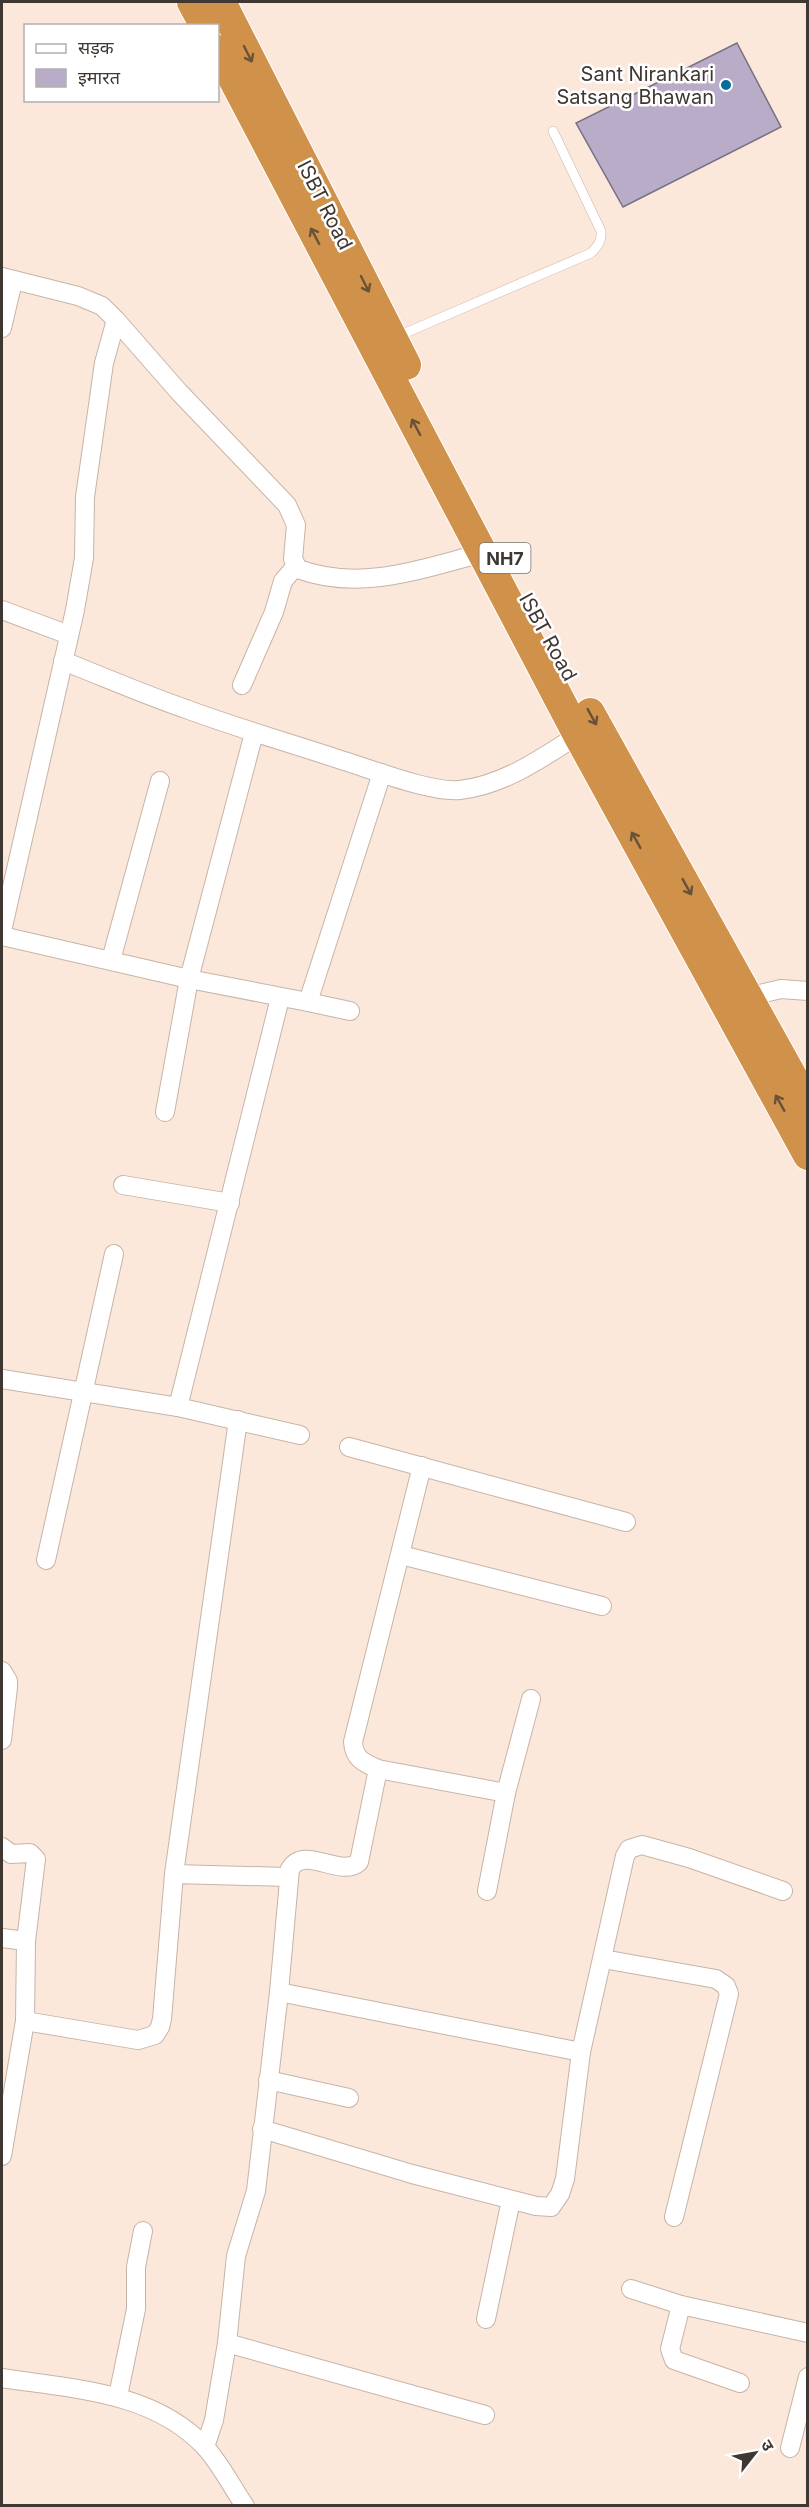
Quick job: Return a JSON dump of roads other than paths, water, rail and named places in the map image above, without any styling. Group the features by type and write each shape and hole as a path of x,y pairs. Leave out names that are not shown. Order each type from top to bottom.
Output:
{"highway":[{"path":"192,2 203,24"},
{"name":"ISBT Road","path":"222,2 500,548 532,626 736,1000 807,1105"},
{"name":"NH7","path":"219,52 482,553 532,626 578,735 736,1000 807,1155"}],"street":[{"path":"2,328 7,279 78,296 102,306 179,392 287,505 296,525 292,559 295,567"},
{"path":"2,931 69,635 84,558 85,497 104,363 116,320"},
{"path":"295,567 328,577 372,580 396,576 482,553"},
{"path":"242,685 274,612 283,581 295,567"},
{"path":"2,610 69,635"},
{"path":"63,661 183,709 254,733 382,773 442,788 457,790 472,788 531,765 578,735"},
{"path":"165,1112 189,979 254,733"},
{"path":"308,1002 382,773"},
{"path":"111,960 160,781"},
{"path":"2,936 189,979 350,1011"},
{"path":"736,1000 781,989 807,991"},
{"path":"178,1407 280,998"},
{"path":"123,1185 230,1203"},
{"path":"46,1560 85,1393 114,1254"},
{"path":"2,1379 178,1407 300,1435"},
{"path":"25,2021 138,2040 155,2035 160,2027 174,1874 238,1420"},
{"path":"349,1448 626,1522"},
{"path":"422,1466 353,1742 357,1757 363,1763 378,1769 506,1793"},
{"path":"401,1555 602,1606"},
{"path":"2,1671 8,1681 2,1740"},
{"path":"487,1891 506,1793 531,1699"},
{"path":"205,2447 214,2420 227,2343 233,2275 255,2197 279,1992 288,1876 293,1864 299,1860 305,1859 348,1868 359,1862 378,1769"},
{"path":"262,2129 511,2200 551,2207 561,2194 565,2179 581,2052 625,1856 629,1849 635,1845 642,1845 689,1858 783,1891"},
{"path":"2,1846 11,1854 30,1853 36,1859 26,1941 25,2021 2,2156"},
{"path":"174,1874 288,1876"},
{"path":"2,1938 26,1941"},
{"path":"603,1959 716,1979 726,1986 729,1994 674,2217"},
{"path":"279,1992 581,2052"},
{"path":"268,2080 348,2098"},
{"path":"486,2319 511,2200"},
{"path":"118,2396 136,2309 136,2267 143,2231"},
{"path":"631,2289 681,2305 807,2333"},
{"path":"681,2305 670,2349 674,2360 740,2383"},
{"path":"227,2343 486,2415"},
{"path":"790,2448 807,2376"},
{"path":"2,2378 118,2396 159,2412 205,2447 245,2505"}],"lane":[{"path":"393,339 591,253 598,246 602,238 601,231 553,131"}],"place":[{"name":"Sant Nirankari Satsang Bhawan","path":"726,85"}]}
